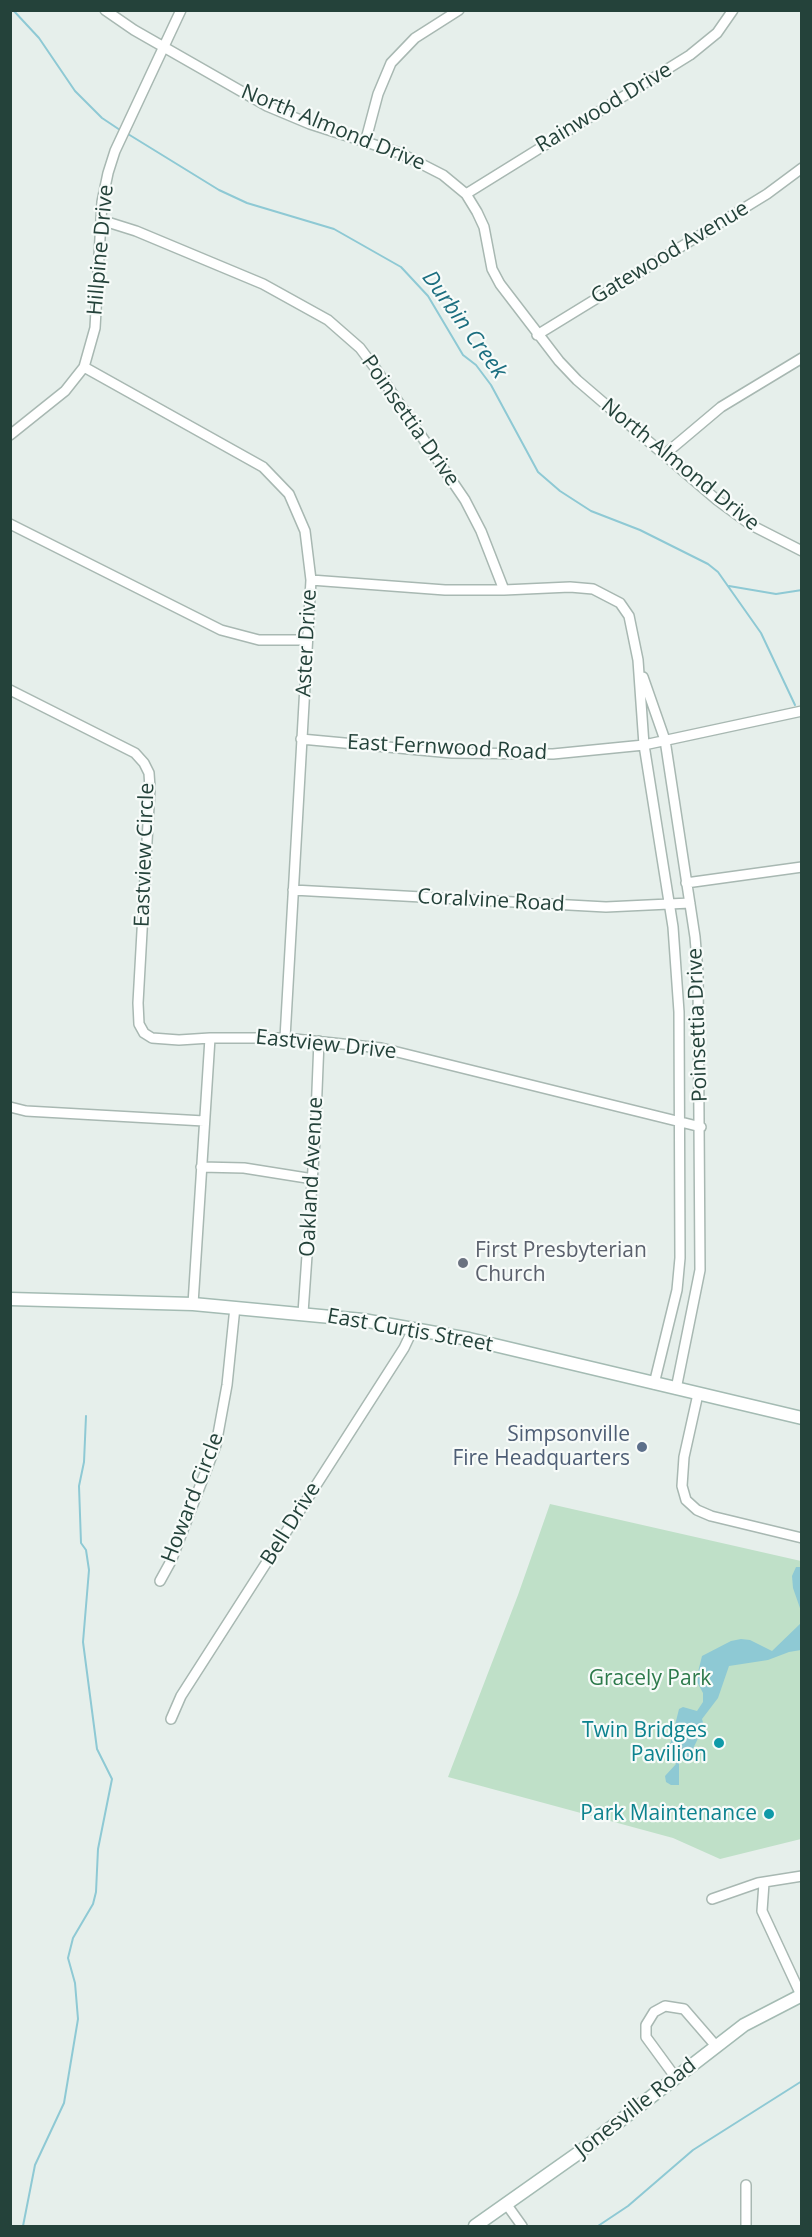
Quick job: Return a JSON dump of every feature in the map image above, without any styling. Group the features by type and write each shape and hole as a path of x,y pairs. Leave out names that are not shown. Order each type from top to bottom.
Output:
{"main road":[{"name":"East Curtis Street","path":"10,1299 235,1306 413,1329 469,1339 801,1418"},
{"name":"Jonesville Road","path":"475,2226 507,2205 744,2025 801,1995"}],"street":[{"name":"North Almond Drive","path":"105,10 267,106 423,162 443,175 466,194 484,227 495,276 537,335 577,380 751,525 801,551"},
{"name":"Hillpine Drive","path":"10,435 65,391 84,367 95,328 100,220 108,172 120,139 181,10"},
{"path":"365,143 384,78 397,55 415,38 459,10"},
{"name":"Rainwood Drive","path":"466,194 690,56 717,33 733,10"},
{"name":"Gatewood Avenue","path":"537,335 767,194 801,168"},
{"name":"Poinsettia Drive","path":"100,220 136,231 263,284 305,305 345,333 375,368 465,500 482,531 504,590 582,587 610,596 623,607 629,616 638,666 644,744 669,905 679,1012 680,1258 677,1290 654,1384"},
{"path":"664,454 721,407 801,358"},
{"name":"Aster Drive","path":"84,367 229,445 272,474 289,494 301,518 309,544 311,580 285,1038"},
{"path":"10,524 230,634 259,640 306,640"},
{"path":"311,580 445,590 504,590"},
{"name":"Poinsettia Drive","path":"638,666 664,740 690,903 698,973 700,1270 676,1389"},
{"name":"Eastview Circle","path":"10,690 135,753 144,763 149,773 150,788 138,1003 140,1023 144,1033 152,1038 179,1040 210,1038"},
{"name":"East Fernwood Road","path":"301,739 453,753 534,754 644,744 801,711"},
{"path":"686,883 801,867"},
{"name":"Coralvine Road","path":"292,890 606,907 690,903"},
{"path":"193,1304 210,1038"},
{"name":"Eastview Drive","path":"210,1038 285,1038 413,1054 700,1127"},
{"name":"Oakland Avenue","path":"303,1313 313,1179 319,1041"},
{"path":"10,1107 26,1111 204,1121"},
{"path":"201,1167 243,1168 313,1179"},
{"name":"Howard Circle","path":"160,1581 171,1561 216,1445 227,1385 235,1306"},
{"name":"Bell Drive","path":"171,1719 181,1696 404,1348 413,1329"},
{"path":"698,1394 684,1457 682,1486 686,1500 697,1510 711,1516 801,1538"},
{"path":"712,1899 764,1883 801,1876"},
{"path":"764,1883 762,1911 801,1995"},
{"path":"676,2078 646,2037 646,2025 654,2012 665,2006 684,2009 716,2046"},
{"path":"746,2185 746,2226"},
{"path":"507,2205 522,2226"}],"green space":[{"name":"Gracely Park","path":"550,1504 801,1561 801,1839 720,1859 673,1838 448,1777 518,1595"}],"water":[{"path":"796,1567 801,1567 801,1611 793,1588 792,1576"},
{"path":"801,1623 801,1650 768,1660 729,1666 718,1698 702,1719 704,1726 689,1757 679,1762 679,1785 666,1782 665,1776 676,1764 669,1749 679,1709 683,1707 697,1711 703,1702 703,1693 696,1680 702,1656 731,1641 741,1639 750,1640 772,1651"}],"waterway":[{"name":"Durbin Creek","path":"13,10 39,38 75,91 102,118 120,130"},
{"name":"Durbin Creek","path":"128,134 219,190 247,203 334,229 401,267 428,296 463,355 476,365 491,385 538,472 560,491 591,511 640,530 708,564 718,572 761,633 795,705"},
{"path":"729,586 776,594 802,590"},
{"path":"23,2226 35,2165 64,2103 78,2019 75,1983 68,1958 73,1938 93,1904 96,1892 98,1849 112,1779 97,1749 83,1642 89,1570 86,1550 81,1543 79,1486 84,1462 86,1416"},
{"path":"598,2226 628,2206 693,2150 802,2081"}],"place":[{"name":"First Presbyterian Church","path":"463,1263"},
{"name":"Simpsonville Fire Headquarters","path":"642,1447"},
{"name":"Twin Bridges Pavilion","path":"719,1743"},
{"name":"Park Maintenance","path":"769,1814"}]}
